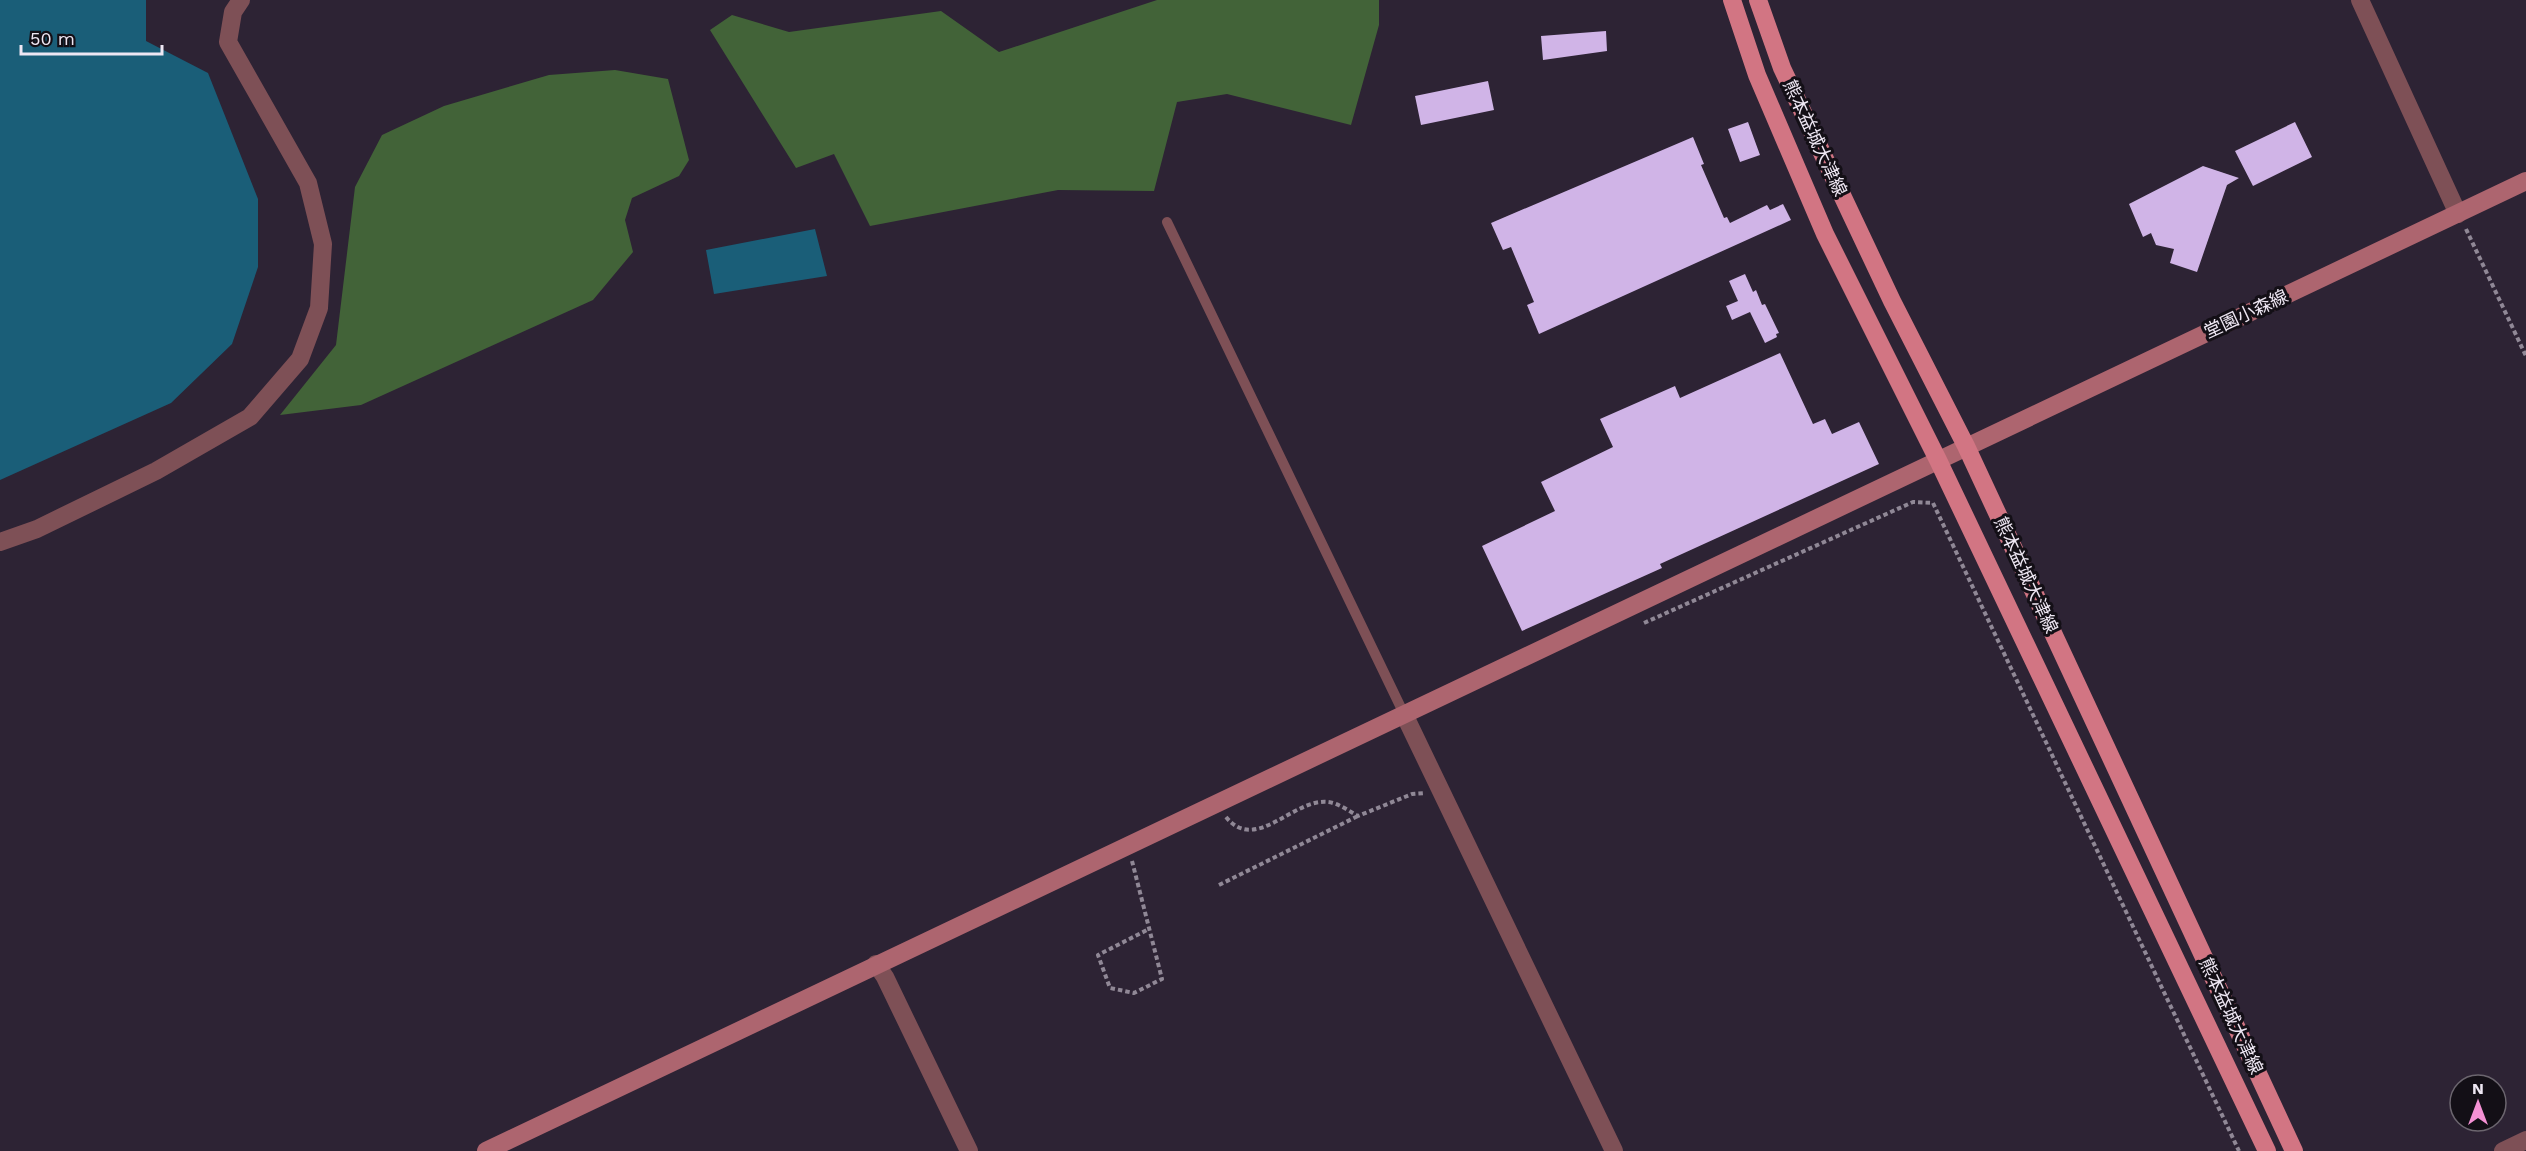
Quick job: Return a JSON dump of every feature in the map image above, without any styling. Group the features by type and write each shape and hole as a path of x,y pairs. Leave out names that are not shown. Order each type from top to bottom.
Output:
{"main road":[{"name":"熊本益城大津線","path":"1732,0 1757,75 1825,234 1938,460 2267,1151"},
{"name":"熊本益城大津線","path":"1758,0 1782,68 1893,301 1966,446 2294,1151"}],"street":[{"path":"0,542 37,529 156,471 250,417 300,359 319,308 323,244 308,183 228,42 233,12 241,0"},
{"path":"2360,0 2458,214"},
{"name":"堂園小森線","path":"486,1151 876,964 1134,855 1220,815 1404,714 2526,181"},
{"path":"1404,714 1614,1151"},
{"path":"876,964 969,1151"},
{"path":"2503,1151 2526,1140"}],"lane":[{"path":"1167,222 1404,714"}],"path":[{"path":"2458,214 2526,356"},
{"path":"1640,625 1913,502 1933,503 2239,1151"},
{"path":"1219,885 1358,816 1412,794 1440,790"},
{"path":"1220,815 1234,827 1245,831 1260,828 1316,803 1329,802 1358,816"},
{"path":"1220,815 1237,813"},
{"path":"1122,867 1134,855"},
{"path":"1134,855 1149,930 1162,979 1134,993 1110,988 1098,955 1149,930"}],"green space":[{"path":"1157,0 1379,0 1379,25 1351,125 1227,94 1177,102 1154,191 1058,190 870,226 834,154 796,168 710,30 732,15 789,32 941,11 999,52"},
{"path":"615,70 668,79 689,160 679,176 632,198 625,220 633,252 593,300 361,405 280,415 336,345 355,187 382,135 444,106 549,75"}],"water":[{"path":"0,0 146,0 146,41 208,73 258,199 258,267 232,344 171,403 0,480"},
{"path":"815,229 827,276 714,294 706,250"}],"building":[{"path":"1606,31 1607,51 1543,60 1541,36"},
{"path":"1488,81 1494,110 1421,125 1415,96"},
{"path":"1748,122 1760,155 1740,162 1728,129"},
{"path":"2295,122 2312,157 2253,186 2235,151"},
{"path":"1693,137 1704,164 1701,165 1724,218 1727,217 1730,223 1767,205 1770,210 1783,204 1791,220 1539,334 1527,305 1534,302 1511,247 1503,250 1491,223"},
{"path":"2203,166 2239,178 2227,185 2197,272 2170,263 2174,249 2156,245 2151,233 2143,237 2129,204"},
{"path":"1745,274 1753,292 1756,290 1762,305 1765,304 1779,333 1776,334 1777,337 1765,343 1750,312 1732,320 1726,306 1738,301 1729,281"},
{"path":"1780,353 1813,424 1825,419 1832,434 1859,422 1879,464 1660,564 1662,568 1522,631 1482,546 1555,511 1541,482 1613,447 1600,419 1675,386 1680,398"}]}
